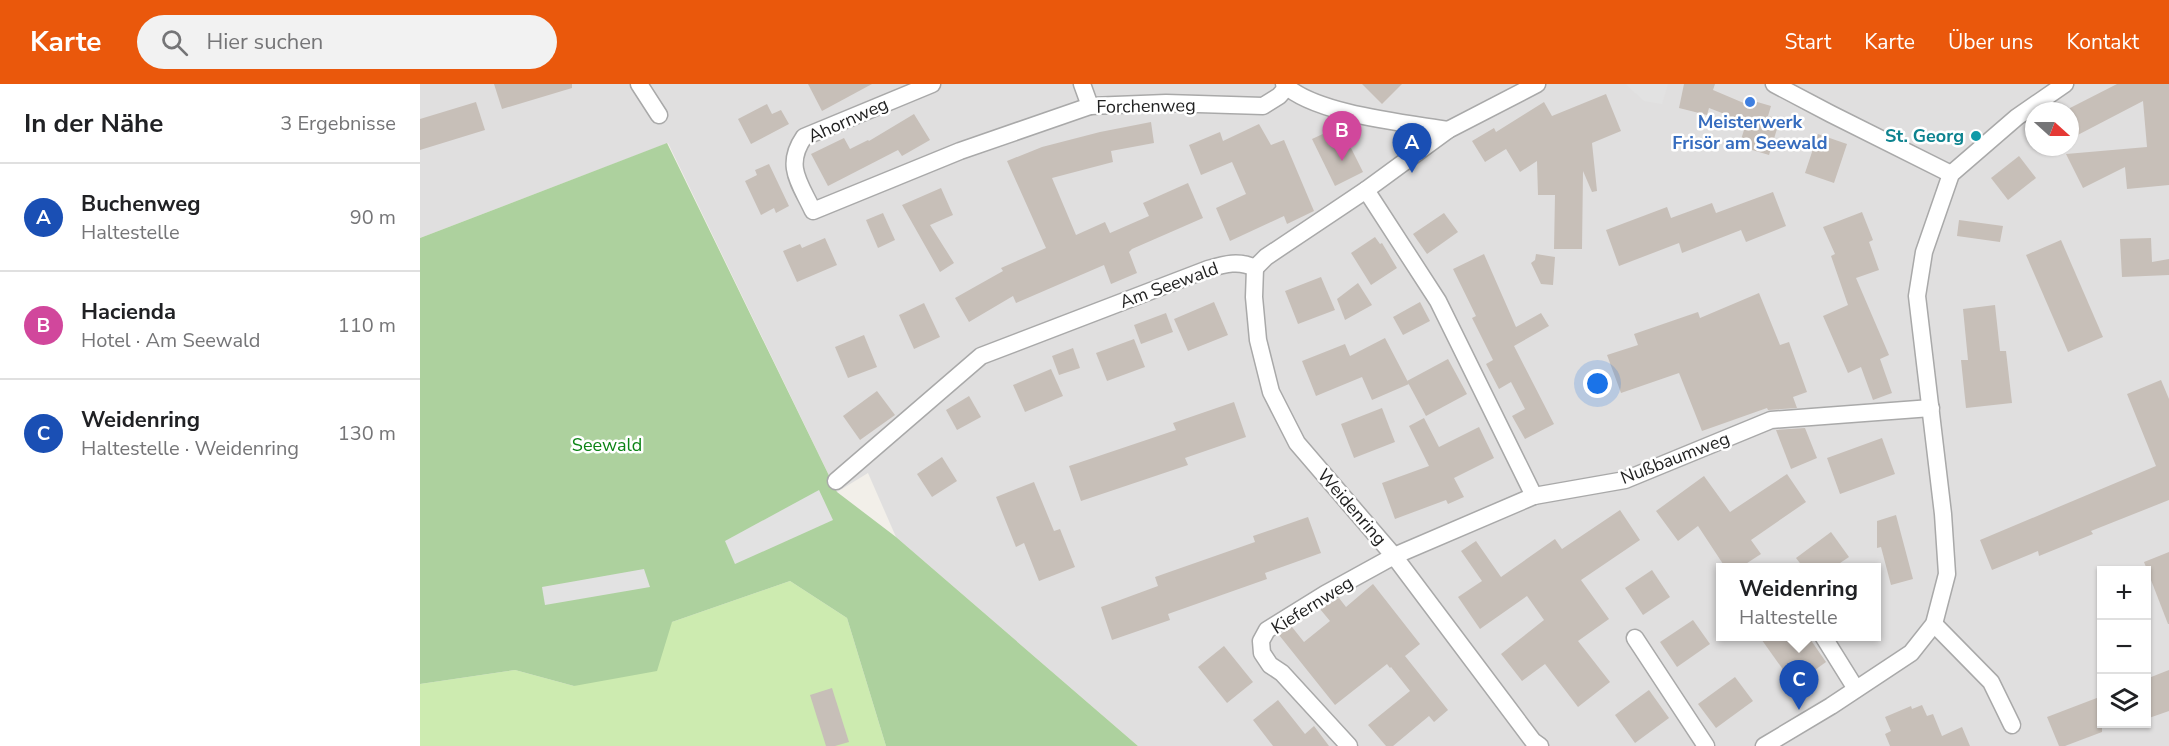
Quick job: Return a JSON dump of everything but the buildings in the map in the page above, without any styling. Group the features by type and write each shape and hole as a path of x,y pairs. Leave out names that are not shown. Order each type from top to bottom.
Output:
{"street":[{"path":"639,84 659,115"},
{"name":"Ahornweg","path":"813,211 793,161 796,149 804,137 932,84"},
{"path":"1082,84 1090,106"},
{"path":"1256,268 1266,257 1302,231 1366,190 1448,130 1537,84"},
{"path":"1774,84 1951,174"},
{"path":"1764,746 1911,653 1934,624 1947,574 1943,514 1917,296 1924,252 1951,174 2016,117 2065,84"},
{"name":"Forchenweg","path":"813,211 960,151 1090,106 1166,103 1263,106 1279,96 1286,86 1317,103 1359,115 1448,130"},
{"path":"1366,190 1438,301 1534,496"},
{"name":"Am Seewald","path":"836,481 981,357 1208,269 1227,263 1244,262 1256,268"},
{"name":"Weidenring","path":"1256,268 1254,297 1258,340 1271,392 1297,443 1394,556 1533,741 1540,746"},
{"name":"Nußbaumweg","path":"1394,556 1534,496 1626,480 1771,420 1931,408"},
{"name":"Kiefernweg","path":"1349,746 1282,673 1270,665 1263,653 1261,641 1268,630 1279,622 1394,556"},
{"path":"1934,624 1992,682 2012,724"},
{"path":"1635,638 1706,746"},
{"path":"1826,641 1856,689"}],"shaded area":[{"path":"420,84 2169,84 2169,746 1138,746 896,537 868,473 837,492 668,143 420,238"},
{"path":"1625,84 1668,84 1662,104 1644,101"},
{"path":"819,490 833,520 735,564 725,541"},
{"path":"644,569 650,587 545,605 542,587"}],"green space":[{"name":"Seewald","path":"667,143 837,492 896,537 1138,746 886,746 847,618 790,581 672,622 657,671 574,686 515,670 420,684 420,238"},
{"path":"790,581 847,618 886,746 420,746 420,684 515,670 574,686 672,622"}],"place":[{"name":"Meisterwerk Frisör am Seewald","path":"1750,102"},
{"name":"St. Georg","path":"1976,136"},
{"name":"Hacienda","path":"1342,161"},
{"name":"Buchenweg","path":"1412,173"},
{"name":"Weidenring","path":"1799,710"}]}
